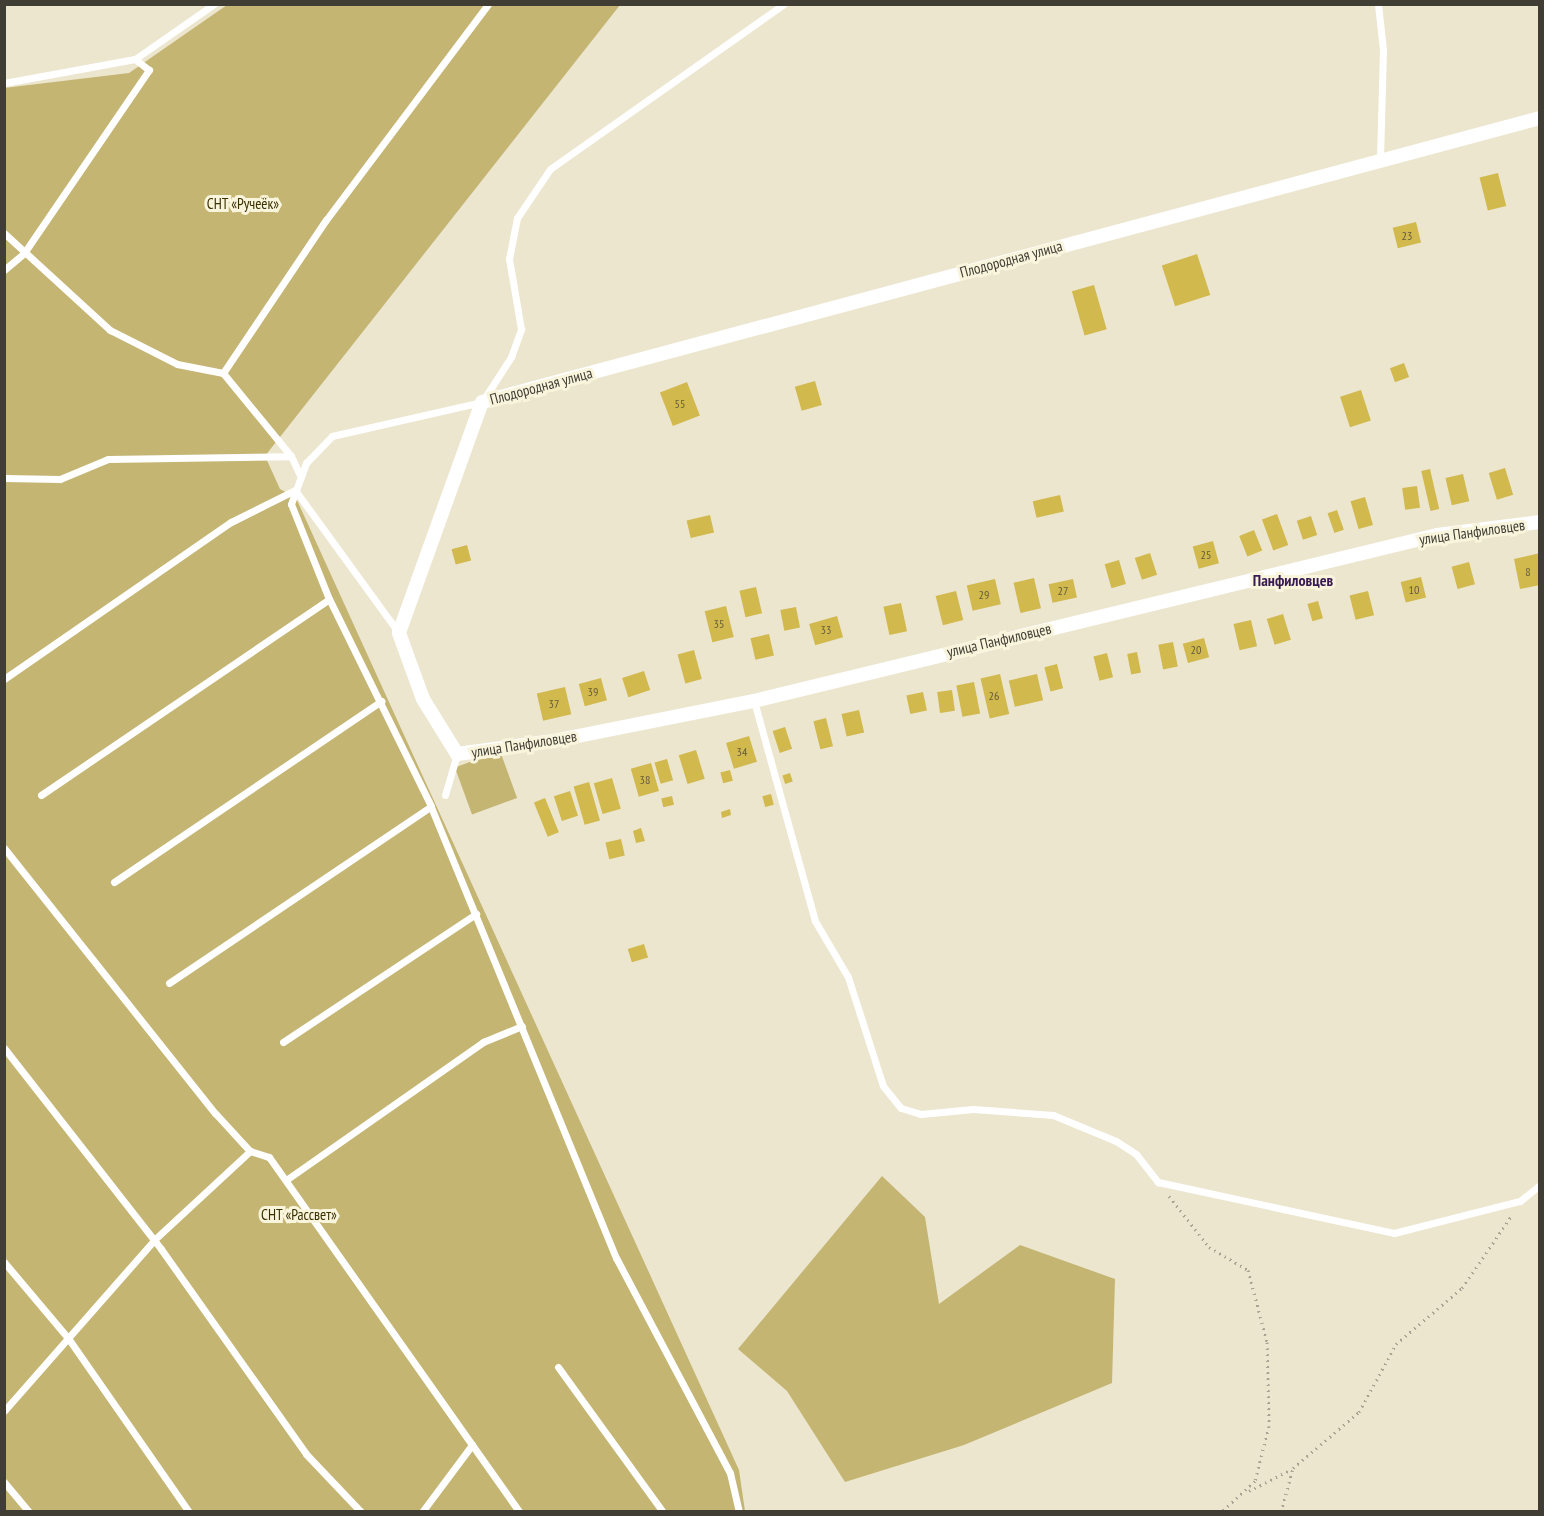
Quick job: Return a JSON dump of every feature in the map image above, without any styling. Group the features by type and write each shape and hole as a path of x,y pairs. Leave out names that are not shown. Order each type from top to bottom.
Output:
{"street":[{"name":"Плодородная улица","path":"482,402 1539,118"},
{"path":"457,754 423,699 399,633 482,402"},
{"name":"улица Панфиловцев","path":"457,754 553,741 754,701 1437,535 1539,522"}],"lane":[{"path":"4,83 135,59 214,4"},
{"path":"223,373 326,220 488,4"},
{"path":"739,1512 730,1473 616,1258 431,806 329,599 291,504 300,475 332,436 482,402 511,357 521,329 509,259 517,218 550,169 784,4"},
{"path":"1378,4 1383,50 1380,159"},
{"path":"4,270 24,253 149,70 135,59"},
{"path":"4,233 110,330 177,364 223,373 291,456 300,475"},
{"path":"4,478 60,479 108,459 291,456"},
{"path":"295,490 399,633"},
{"path":"4,679 231,522 295,490"},
{"path":"41,795 329,599"},
{"path":"114,882 381,701"},
{"path":"754,701 815,921 848,977 883,1086 901,1108 921,1114 973,1109 1053,1115 1116,1141 1136,1154 1158,1182 1394,1233 1520,1201 1539,1185"},
{"path":"445,795 457,754"},
{"path":"170,983 431,806"},
{"path":"4,848 250,1151 269,1157 519,1512"},
{"path":"4,863 11,856"},
{"path":"283,1042 476,914"},
{"path":"286,1180 483,1042 522,1026"},
{"path":"4,1048 154,1240 306,1454 361,1512"},
{"path":"4,1411 154,1240 250,1151"},
{"path":"4,1262 68,1338 189,1512"},
{"path":"558,1367 663,1512"},
{"path":"422,1512 472,1444"},
{"path":"4,1482 29,1512"}],"path":[{"path":"1158,1182 1201,1239 1239,1262 1254,1280 1267,1342 1269,1426 1248,1491"},
{"path":"1221,1512 1248,1491 1293,1468 1359,1412 1396,1344 1462,1288 1520,1201"},
{"path":"1281,1512 1293,1468"}],"green space":[{"name":"СНТ «Рассвет»","path":"227,5 620,5 265,456 280,489 296,498 739,1470 745,1511 5,1511 4,88 129,73"},
{"path":"500,751 517,798 472,814 455,767"},
{"path":"882,1176 925,1217 939,1304 1020,1245 1115,1279 1112,1383 964,1445 845,1482 787,1391 738,1349"}],"building":[{"path":"1498,173 1506,206 1488,211 1480,178"},
{"path":"1416,222 1421,242 1398,248 1393,228"},
{"path":"1197,254 1210,295 1175,306 1162,265"},
{"path":"1094,285 1107,329 1085,336 1072,291"},
{"path":"1404,363 1409,377 1395,382 1390,368"},
{"path":"815,381 822,405 802,411 795,387"},
{"path":"687,382 700,416 673,426 660,392"},
{"path":"1361,390 1371,420 1350,427 1340,397"},
{"path":"1505,468 1513,495 1497,500 1489,473"},
{"path":"1430,469 1439,509 1430,511 1421,471"},
{"path":"1463,474 1469,501 1452,505 1445,478"},
{"path":"1417,486 1420,508 1405,510 1402,488"},
{"path":"1060,495 1064,512 1037,518 1033,501"},
{"path":"1365,497 1373,525 1359,529 1351,501"},
{"path":"1337,510 1344,530 1334,533 1328,513"},
{"path":"1277,514 1288,545 1273,550 1262,519"},
{"path":"710,515 714,533 691,538 687,520"},
{"path":"1311,516 1317,535 1303,540 1297,521"},
{"path":"1254,530 1262,550 1247,556 1239,536"},
{"path":"1213,541 1219,563 1199,569 1193,546"},
{"path":"467,545 471,560 456,565 452,549"},
{"path":"1150,553 1157,575 1142,580 1135,558"},
{"path":"1540,553 1540,585 1520,589 1514,559"},
{"path":"1119,560 1126,584 1111,588 1105,564"},
{"path":"1469,562 1475,584 1458,589 1452,567"},
{"path":"1421,577 1426,597 1406,602 1401,582"},
{"path":"1034,578 1041,608 1021,613 1014,583"},
{"path":"995,579 1001,604 973,611 967,586"},
{"path":"1073,579 1077,598 1052,603 1049,584"},
{"path":"756,587 762,613 746,617 739,591"},
{"path":"956,591 963,620 943,625 936,596"},
{"path":"1368,591 1374,615 1356,620 1350,596"},
{"path":"1318,601 1323,618 1312,621 1307,604"},
{"path":"901,603 907,631 889,635 883,607"},
{"path":"726,606 734,637 712,642 705,611"},
{"path":"796,607 800,628 784,631 780,610"},
{"path":"1283,614 1291,640 1275,645 1267,619"},
{"path":"837,616 843,637 815,645 809,624"},
{"path":"1251,620 1257,646 1240,650 1233,624"},
{"path":"769,634 774,655 755,660 750,638"},
{"path":"1204,638 1209,657 1188,663 1183,644"},
{"path":"1173,642 1178,667 1163,669 1158,645"},
{"path":"694,650 702,679 685,683 678,654"},
{"path":"1137,652 1141,673 1131,675 1127,654"},
{"path":"1107,653 1113,677 1099,681 1093,656"},
{"path":"1057,664 1063,688 1050,691 1044,667"},
{"path":"644,671 650,690 628,697 622,678"},
{"path":"1000,674 1009,714 990,718 981,678"},
{"path":"1037,674 1043,700 1015,707 1009,681"},
{"path":"601,678 607,700 585,706 579,684"},
{"path":"974,682 980,713 962,717 956,685"},
{"path":"565,687 571,714 543,721 537,694"},
{"path":"952,690 955,711 940,713 937,692"},
{"path":"923,692 927,711 910,714 906,696"},
{"path":"859,710 864,732 847,736 841,714"},
{"path":"826,718 833,746 820,749 813,721"},
{"path":"785,727 792,749 780,753 773,731"},
{"path":"749,736 757,762 734,769 726,743"},
{"path":"696,750 705,779 688,784 679,755"},
{"path":"667,759 673,780 661,784 655,763"},
{"path":"651,763 659,791 639,797 631,769"},
{"path":"730,770 733,781 723,783 720,773"},
{"path":"790,773 793,782 785,784 782,775"},
{"path":"612,778 621,809 603,814 594,783"},
{"path":"589,782 600,820 585,825 574,786"},
{"path":"570,791 578,816 562,821 554,796"},
{"path":"771,794 774,805 765,807 762,796"},
{"path":"672,796 674,805 663,807 661,798"},
{"path":"545,798 559,832 548,837 534,802"},
{"path":"730,809 731,815 722,818 721,812"},
{"path":"641,828 645,841 636,843 633,831"},
{"path":"621,839 625,856 609,859 605,843"},
{"path":"644,944 648,957 632,962 628,949"}],"district":[{"name":"Панфиловцев","path":"1293,580"}],"park label":[{"name":"СНТ «Ручеёк»","path":"243,204"}]}
